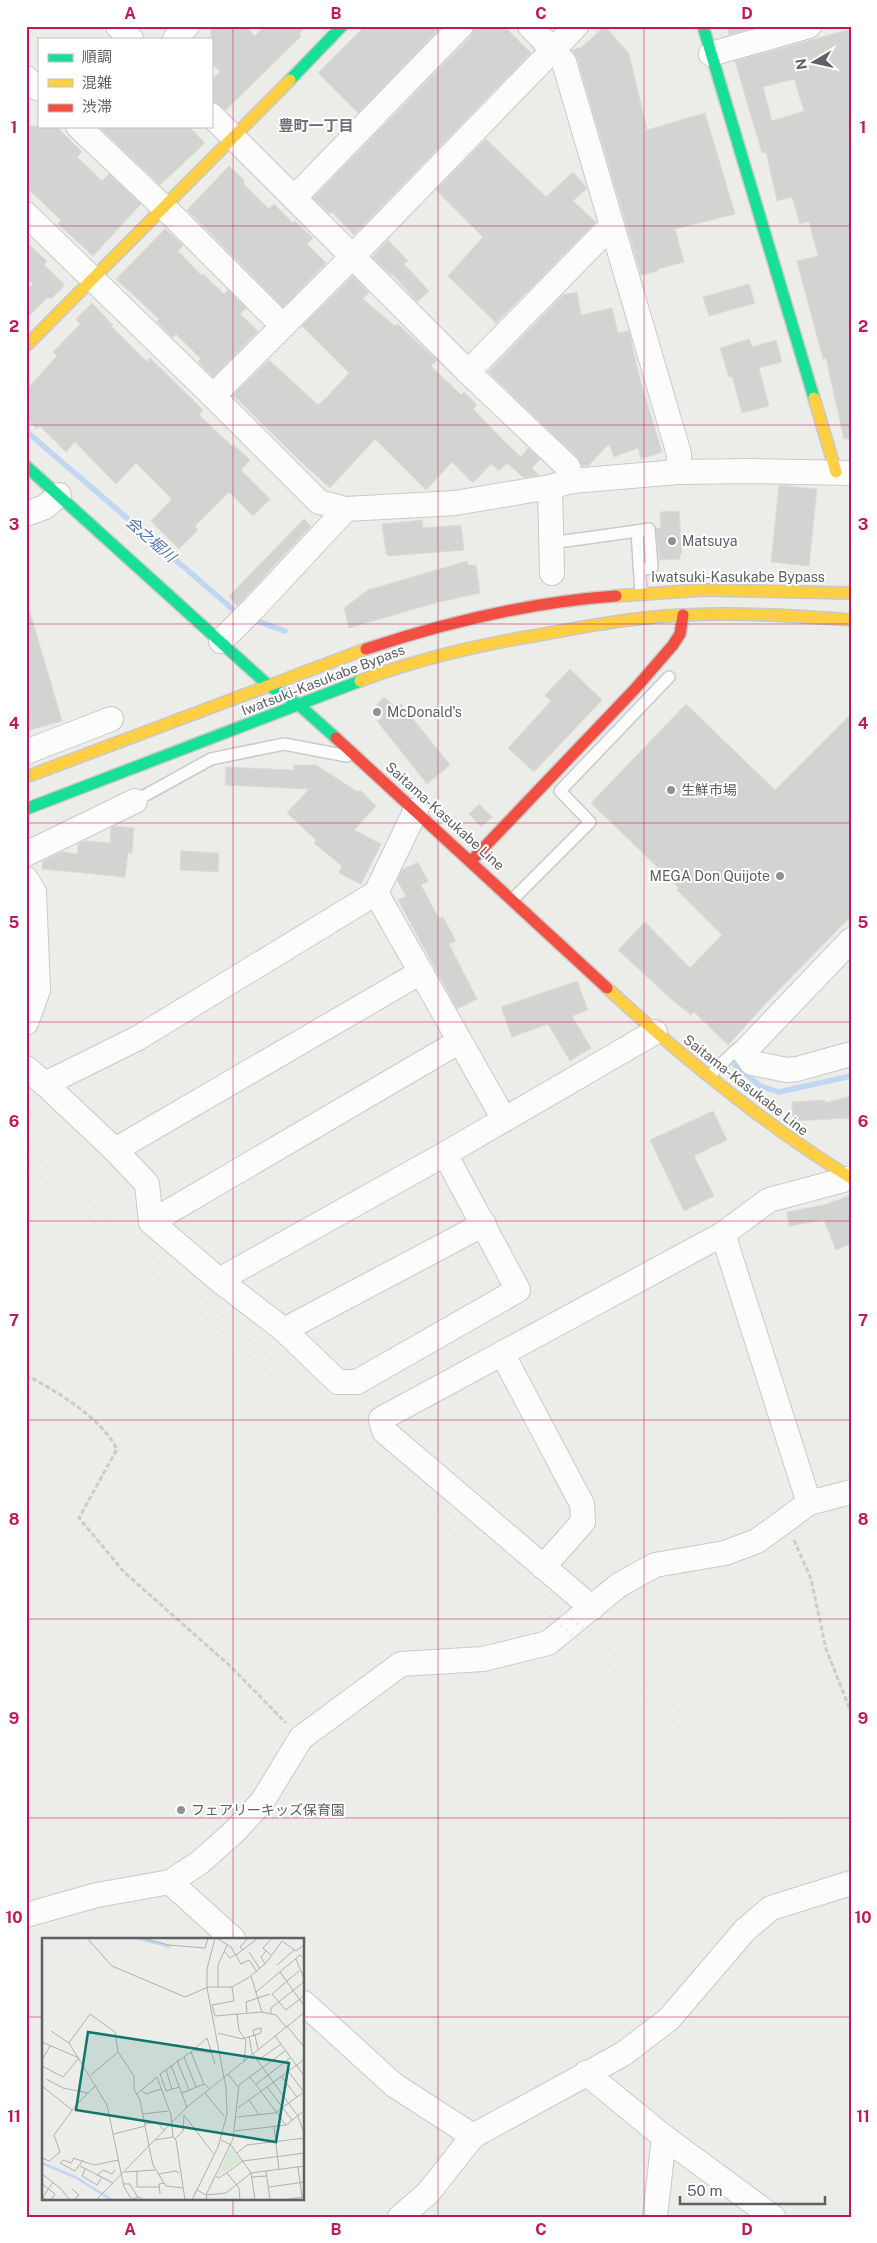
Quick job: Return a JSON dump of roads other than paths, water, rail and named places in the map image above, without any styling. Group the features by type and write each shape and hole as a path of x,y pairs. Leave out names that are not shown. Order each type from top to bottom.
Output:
{"main road":[{"path":"27,345 234,138 342,26"},
{"path":"703,26 843,473"},
{"name":"Saitama-Kasukabe Line","path":"26,466 228,633 268,685 299,705 472,860 655,1032 802,1148 851,1178"},
{"name":"Iwatsuki-Kasukabe Bypass","path":"26,777 381,643 460,621 534,606 641,592 774,589 851,593"},
{"name":"Iwatsuki-Kasukabe Bypass","path":"26,809 394,668 465,648 596,624 683,615 775,614 851,620"},
{"path":"472,860 634,690 673,645 680,634 683,615"}],"street":[{"path":"118,26 130,38"},
{"path":"176,38 187,26"},
{"path":"295,197 461,26"},
{"path":"530,26 564,62 679,454 678,472"},
{"path":"213,396 353,256 576,26"},
{"path":"711,54 809,26"},
{"path":"26,78 38,88"},
{"path":"212,116 468,372 568,467 561,484 551,543 552,573"},
{"path":"80,128 164,207 282,325"},
{"path":"26,214 319,502 346,509 455,503 561,484 678,472 843,473"},
{"path":"468,372 602,234 613,230"},
{"path":"26,514 45,507 59,495"},
{"path":"228,633 255,607 346,509"},
{"path":"26,752 111,719"},
{"path":"26,854 136,802"},
{"path":"44,1084 138,1038 376,893 416,810"},
{"path":"26,878 34,892 38,990 26,1023"},
{"path":"376,893 504,1119"},
{"path":"851,940 744,1052 752,1063 787,1070 851,1054"},
{"path":"115,1150 421,972"},
{"path":"219,1280 445,1154 655,1032"},
{"path":"151,1222 460,1041"},
{"path":"26,1068 115,1150 147,1184 151,1222 219,1280 284,1330 338,1382 356,1382 518,1290 445,1154"},
{"path":"592,1608 384,1431 381,1419 724,1234 769,1200 851,1178"},
{"path":"284,1330 484,1224"},
{"path":"724,1234 809,1503"},
{"path":"502,1353 582,1504 583,1522 543,1567"},
{"path":"26,1915 97,1895 170,1882 206,1857 262,1802 302,1738 400,1664 483,1659 548,1643 619,1585 655,1565 725,1553 757,1541 809,1503 851,1492"},
{"path":"170,1882 232,1938"},
{"path":"400,2217 428,2194 473,2136 623,2054 669,2018 745,1930 771,1908 851,1883"},
{"path":"305,2005 394,2085 473,2136"},
{"path":"586,2073 664,2137 773,2217"},
{"path":"655,2217 664,2137"}],"lane":[{"path":"551,543 637,531 641,592"},
{"path":"513,899 590,822 560,791 669,677"},
{"path":"634,690 648,700"},
{"path":"136,802 210,759 284,744 358,758"},
{"path":"710,1075 737,1049 744,1052"}],"waterway":[{"name":"会之堀川","path":"26,431 236,612 241,614"},
{"name":"会之堀川","path":"252,619 285,631"},
{"name":"会之堀川","path":"733,1063 760,1086 779,1092 851,1076"}],"railway":[{"path":"26,1147 851,1860"},
{"path":"26,1163 851,1876"}],"place":[{"name":"Matsuya","path":"672,541"},
{"name":"McDonald's","path":"377,712"},
{"name":"生鮮市場","path":"671,790"},
{"name":"MEGA Don Quijote","path":"780,876"},
{"name":"フェアリーキッズ保育園","path":"181,1810"}],"district":[{"name":"豊町一丁目","path":"316,125"}]}
